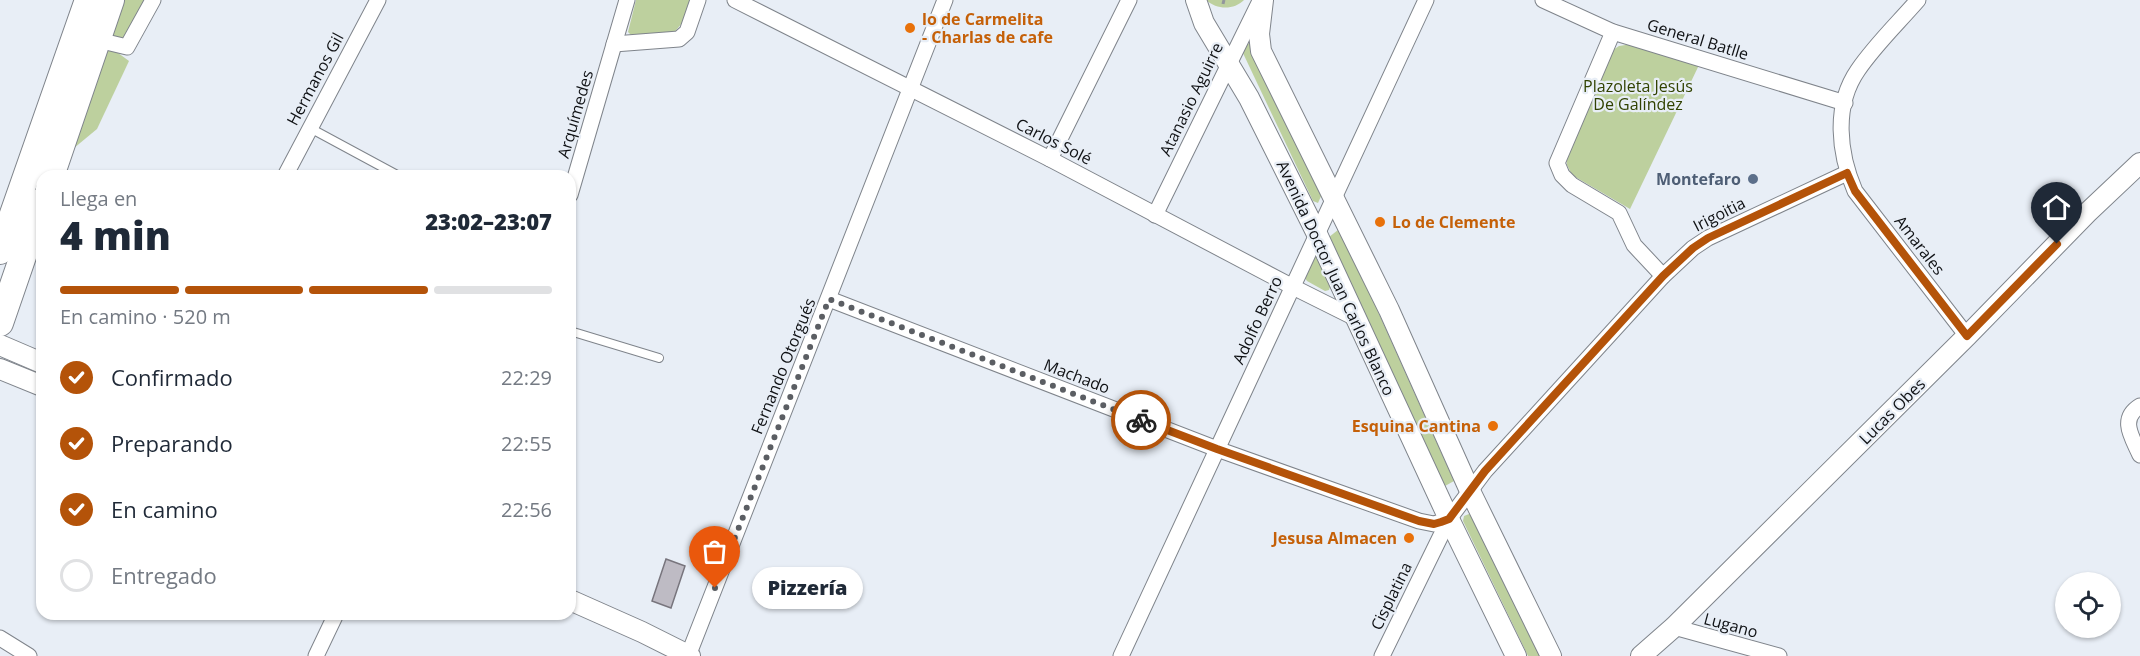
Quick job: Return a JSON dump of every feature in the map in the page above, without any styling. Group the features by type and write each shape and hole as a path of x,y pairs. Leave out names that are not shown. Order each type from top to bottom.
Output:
{"main road":[{"path":"0,251 88,0"},
{"path":"53,170 111,0"},
{"path":"0,323 36,218"}],"street":[{"path":"98,40 127,47 153,0"},
{"name":"Hermanos Gil","path":"288,170 378,0"},
{"name":"Arquímedes","path":"576,174 627,0"},
{"path":"614,44 679,39 687,32 698,0"},
{"name":"Carlos Solé","path":"735,0 1050,159 1355,318"},
{"name":"Fernando Otorgués","path":"689,656 945,0"},
{"path":"1050,159 1129,0"},
{"name":"Avenida Doctor Juan Carlos Blanco","path":"1196,0 1204,24 1249,98 1317,234 1449,519 1516,656"},
{"name":"Avenida Doctor Juan Carlos Blanco","path":"1262,0 1259,34 1261,51 1389,310 1470,491 1551,656"},
{"name":"Atanasio Aguirre","path":"1155,215 1262,0"},
{"name":"Adolfo Berro","path":"1121,656 1426,0"},
{"name":"General Batlle","path":"1544,0 1613,32 1845,104"},
{"path":"1847,173 1841,136 1849,87 1857,71 1918,0"},
{"path":"1613,32 1557,163 1562,175 1572,185 1619,213 1634,245 1663,276"},
{"name":"Lucas Obes","path":"1641,656 1674,627 2140,162"},
{"name":"Irigoitia","path":"1470,491 1485,471 1663,276 1693,248 1708,238 1847,173"},
{"name":"Amarales","path":"1847,173 1855,191 1967,336"},
{"name":"Machado","path":"829,299 1217,449 1419,521 1434,524 1449,519"},
{"path":"0,345 36,360"},
{"path":"0,369 36,384"},
{"path":"2135,411 2127,425 2140,455"},
{"name":"Cisplatina","path":"1382,656 1449,519 1470,491"},
{"path":"576,603 689,656"},
{"path":"316,656 333,620"},
{"name":"Lugano","path":"1674,627 1739,651 1779,656"},
{"path":"0,638 29,656"}],"lane":[{"path":"310,128 388,170"},
{"path":"576,333 659,358"}],"green space":[{"path":"122,0 148,0 127,41 111,37"},
{"path":"636,0 691,0 682,23 673,34 632,36 628,32"},
{"path":"1206,0 1244,0 1235,6 1225,8 1215,6"},
{"path":"1246,43 1251,44 1322,194 1318,203 1313,201 1242,51"},
{"name":"Plazoleta Jesús De Galíndez","path":"1632,44 1699,65 1630,209 1572,175 1566,157 1613,50 1619,46"},
{"path":"105,48 114,50 129,61 97,129 68,153"},
{"path":"1338,230 1371,296 1454,481 1445,486 1329,237"},
{"path":"1317,256 1331,284 1329,290 1325,291 1305,278 1312,258"},
{"path":"1469,514 1473,516 1540,656 1528,656 1463,521 1464,516"}],"building":[{"path":"666,559 685,566 671,608 652,601"}],"way so far":[{"path":"715,588 829,299 1141,420"}],"place":[{"name":"lo de Carmelita - Charlas de cafe","path":"910,28"},
{"name":"Montefaro","path":"1753,179"},
{"name":"Lo de Clemente","path":"1380,222"},
{"name":"Esquina Cantina","path":"1493,426"},
{"name":"Jesusa Almacen","path":"1409,538"},
{"name":"Pizzería","path":"715,588"}],"route":[{"path":"1141,420 1419,521 1434,524 1449,519 1485,471 1677,261 1708,238 1727,228 1847,173 1855,191 1967,336 2057,244"}]}
